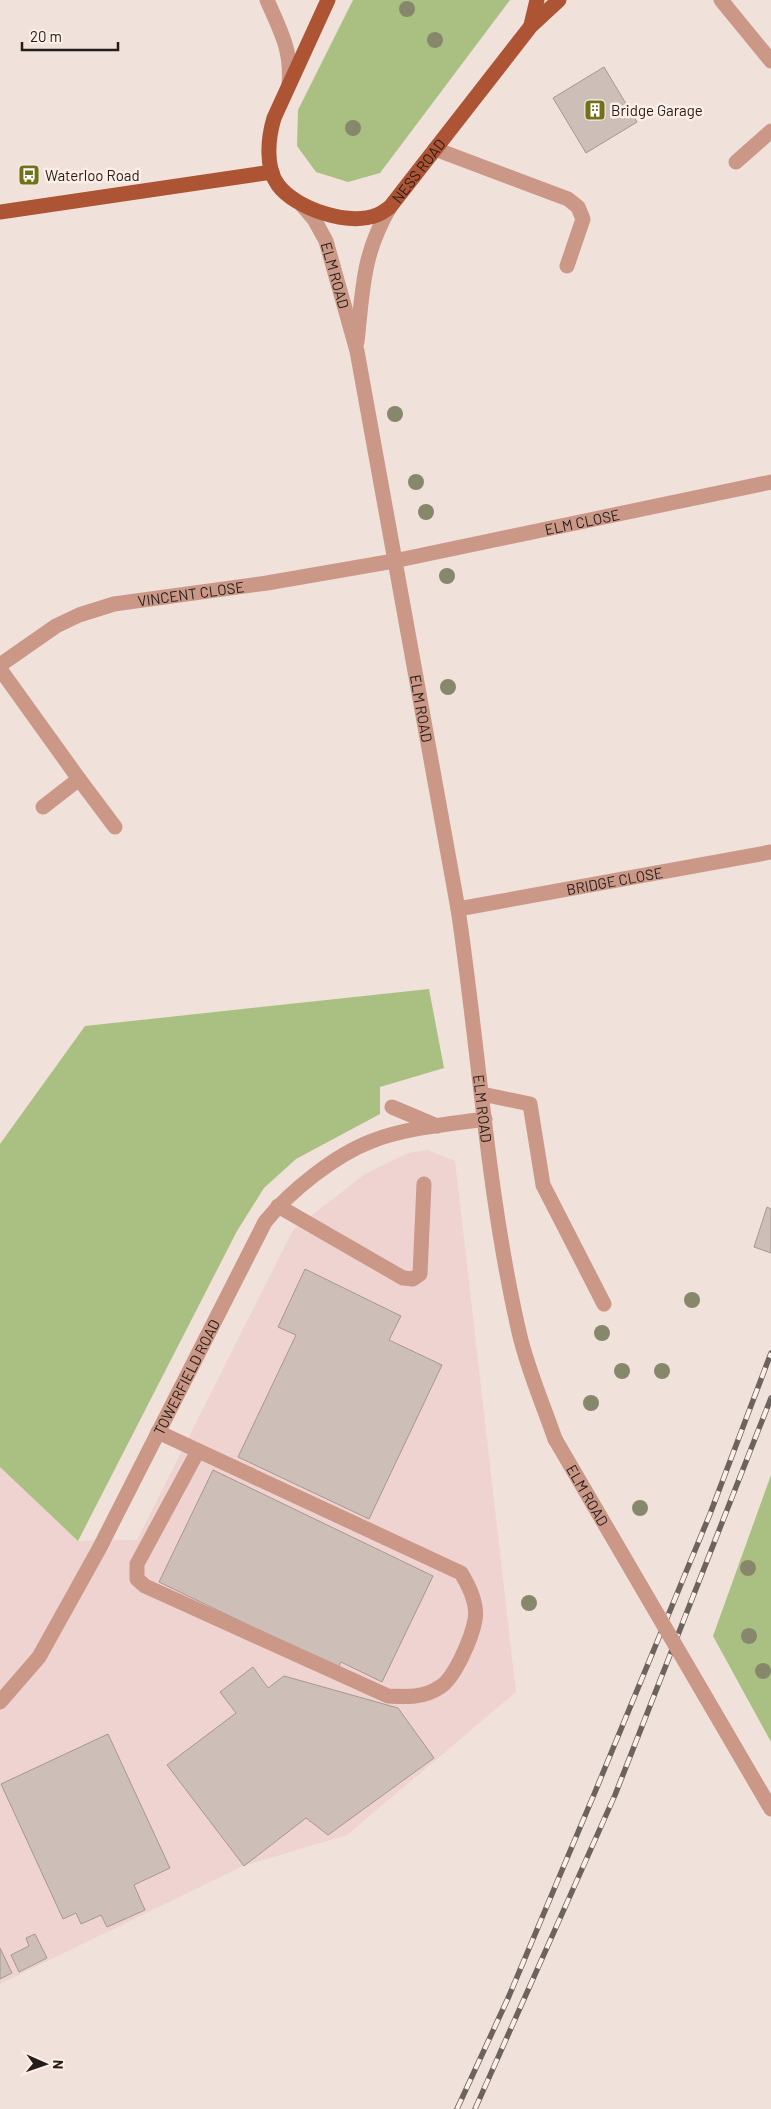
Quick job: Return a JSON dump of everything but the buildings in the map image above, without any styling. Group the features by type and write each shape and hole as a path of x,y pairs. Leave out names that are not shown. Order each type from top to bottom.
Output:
{"main road":[{"path":"0,212 272,172 270,133 289,84 328,0"},
{"name":"NESS ROAD","path":"531,26 537,0"},
{"name":"NESS ROAD","path":"272,172 278,185 302,205 339,216 360,217 376,215 390,208 531,26 559,0"}],"street":[{"path":"267,0 288,51 290,65 289,84"},
{"path":"720,0 771,60"},
{"path":"736,162 771,131"},
{"path":"435,149 568,199 578,207 584,219 567,266"},
{"name":"ELM ROAD","path":"302,205 314,219 326,241 357,351 458,909 499,1228 520,1334 555,1439 771,1809"},
{"name":"ELM ROAD","path":"357,351 367,258 376,232 390,208"},
{"name":"ELM CLOSE","path":"394,560 771,482"},
{"name":"VINCENT CLOSE","path":"0,665 56,626 79,615 114,604 267,583 394,560"},
{"path":"0,669 115,827"},
{"path":"43,807 79,779"},
{"name":"BRIDGE CLOSE","path":"458,909 771,852"},
{"path":"482,1094 530,1104 543,1185 604,1304"},
{"path":"392,1106 437,1126"},
{"name":"TOWERFIELD ROAD","path":"2,1694 39,1656 100,1549 266,1222 278,1206 347,1152 373,1140 437,1126 485,1119"},
{"path":"278,1206 403,1278 413,1279 420,1274 424,1184"},
{"path":"158,1432 461,1573 471,1590 475,1619 461,1660 441,1687 416,1697 388,1696 145,1586 137,1579 137,1564 198,1451"}],"shaded area":[{"path":"428,1150 455,1161 516,1692 347,1835 243,1866 0,1984 0,1467 78,1541 137,1540 293,1230 365,1174 408,1153"}],"green space":[{"path":"353,0 510,0 380,173 348,182 316,172 297,146 298,110"},
{"path":"429,989 444,1068 380,1087 380,1114 296,1159 264,1188 237,1231 78,1541 0,1467 0,1144 85,1026"},
{"path":"771,1475 771,1742 713,1636"}],"railway":[{"path":"457,2109 509,1996 595,1792 710,1514 771,1353"},
{"path":"475,2109 615,1795 771,1398"}],"place":[{"name":"Bridge Garage","path":"595,110"},
{"name":"Waterloo Road","path":"29,175"}]}
